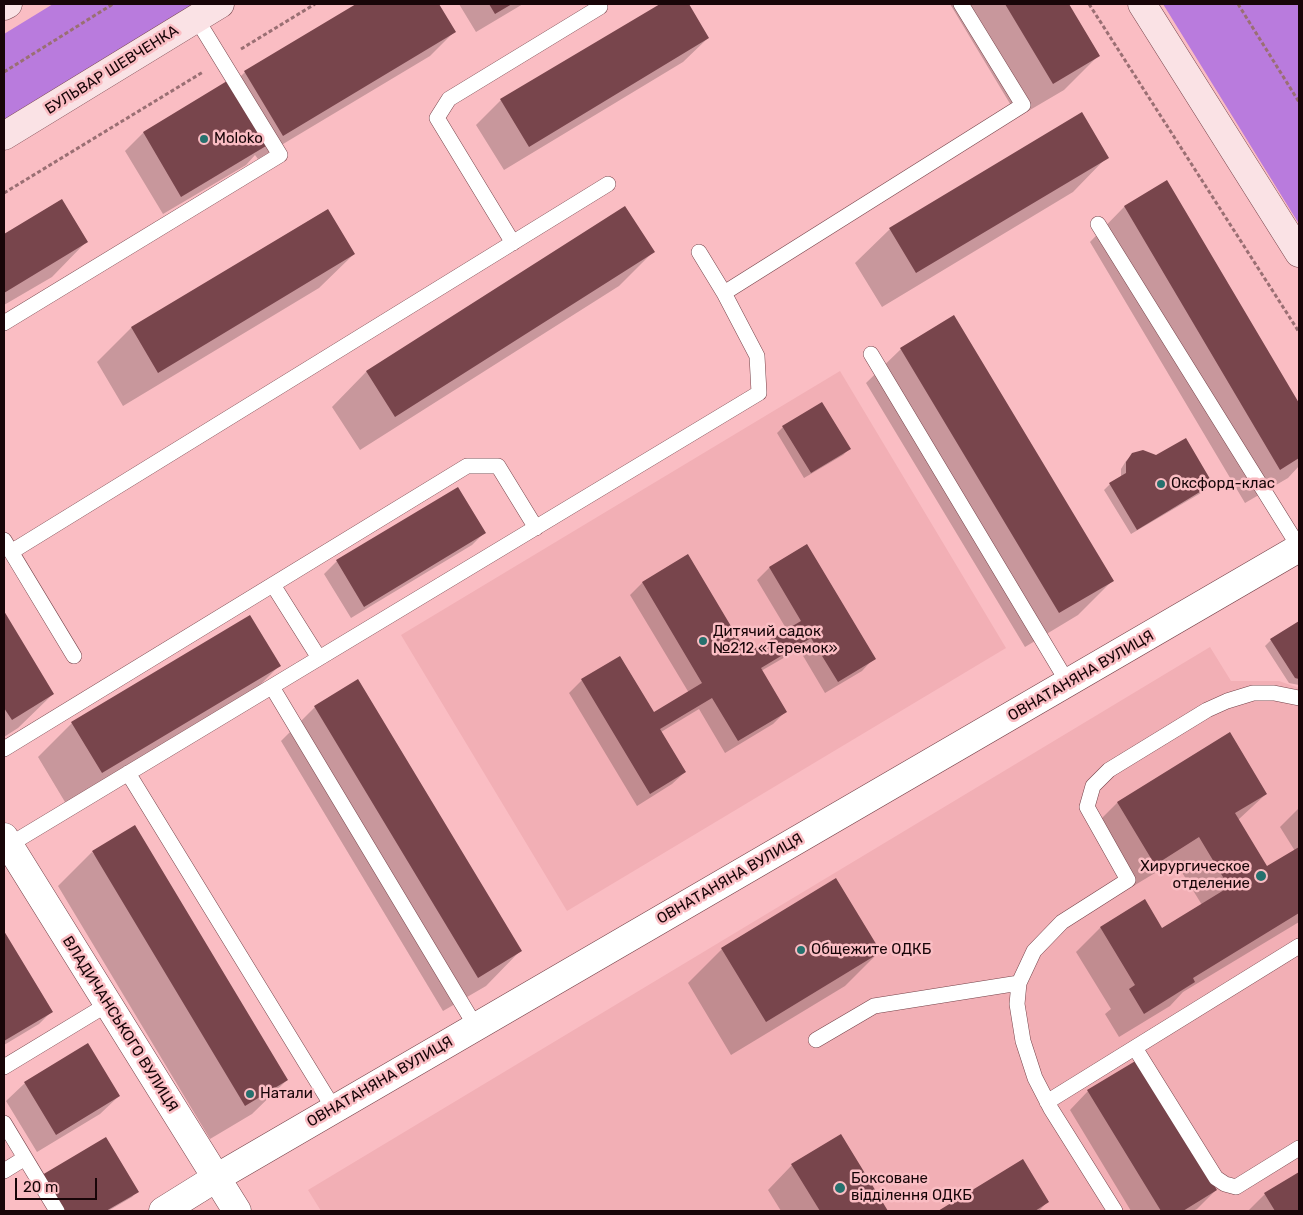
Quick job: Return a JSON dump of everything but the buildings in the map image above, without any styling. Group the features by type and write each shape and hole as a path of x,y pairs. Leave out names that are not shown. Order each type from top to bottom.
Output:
{"main road":[{"path":"4,6 8,4"},
{"name":"БУЛЬВАР ШЕВЧЕНКА","path":"4,136 220,4"},
{"path":"1142,4 1299,253"}],"street":[{"name":"ОВНАТАНЯНА ВУЛИЦЯ","path":"163,1211 334,1109 1299,548"},
{"name":"ВЛАДИЧАНСЬКОГО ВУЛИЦЯ","path":"6,841 237,1211"}],"lane":[{"path":"724,293 1023,105 961,4"},
{"path":"513,243 437,118 449,99 601,5"},
{"path":"4,323 280,155 196,18"},
{"path":"74,656 7,546 513,243 608,184"},
{"path":"1098,224 1299,548"},
{"path":"6,841 128,773 759,393 757,356 724,293 699,252"},
{"path":"871,354 1068,683"},
{"path":"4,749 467,466 498,466 536,528"},
{"path":"273,585 319,658"},
{"path":"272,687 476,1027"},
{"path":"1115,1211 1034,1078 1023,1041 1017,1004 1019,983 1034,951 1062,922 1128,880 1087,807 1093,786 1109,770 1207,710 1226,701 1253,693 1274,693 1299,698"},
{"path":"128,773 334,1109"},
{"path":"1047,1102 1299,946"},
{"path":"816,1040 874,1006 1019,983"},
{"path":"4,1068 108,1004"},
{"path":"1135,1048 1216,1178 1225,1184 1236,1187 1299,1148"},
{"path":"4,1123 57,1211"},
{"path":"4,1171 25,1158"}],"path":[{"path":"4,72 113,4"},
{"path":"4,194 315,4"},
{"path":"1089,4 1299,332"},
{"path":"1238,4 1299,102"}],"shaded area":[{"path":"53,4 201,4 4,124 4,34"},
{"path":"1163,4 1298,4 1299,224"},
{"name":"Дитячий садок №212 «Теремок»","path":"840,371 1006,648 567,911 401,635"},
{"path":"1210,647 1231,681 1279,681 1299,688 1299,1211 321,1211 308,1190"}],"place":[{"name":"Moloko","path":"204,139"},
{"name":"Оксфорд-клас","path":"1161,484"},
{"name":"Дитячий садок №212 «Теремок»","path":"703,641"},
{"name":"Хирургическое отделение","path":"1261,876"},
{"name":"Общежите ОДКБ","path":"801,950"},
{"name":"Натали","path":"250,1094"},
{"name":"Боксоване відділення ОДКБ","path":"840,1188"}]}
